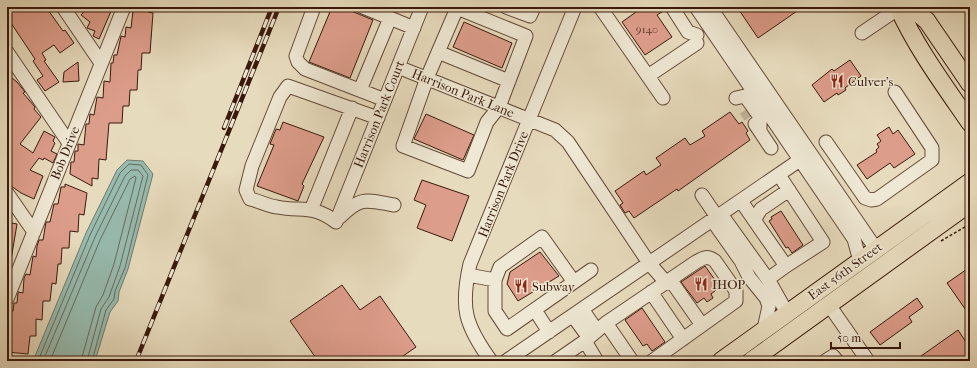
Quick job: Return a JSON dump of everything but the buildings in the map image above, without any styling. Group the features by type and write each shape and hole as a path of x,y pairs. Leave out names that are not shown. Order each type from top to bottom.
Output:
{"main road":[{"path":"903,7 927,21 970,84"},
{"path":"903,7 909,31 970,123"},
{"name":"East 56th Street","path":"721,361 970,182"},
{"name":"East 56th Street","path":"751,361 970,204"},
{"path":"828,305 826,300 827,295 853,276 858,269 860,261"},
{"path":"742,361 753,349 787,323 787,313"}],"street":[{"path":"63,7 101,63"},
{"name":"Bob Drive","path":"7,299 124,7"},
{"path":"314,7 296,56 298,62 306,69 385,100"},
{"path":"363,7 414,28"},
{"name":"Harrison Park Court","path":"336,222 422,7"},
{"path":"506,7 530,16 534,7"},
{"name":"Harrison Park Drive","path":"491,361 473,333 467,317 464,300 470,264 574,7"},
{"path":"648,76 697,39 688,32 672,7"},
{"path":"696,7 805,157 876,250"},
{"path":"710,7 805,157 854,239 860,261"},
{"path":"862,33 903,7"},
{"path":"457,8 526,36 499,107 486,122 468,171 403,146 427,78 438,52 457,8"},
{"path":"606,9 663,98"},
{"path":"360,90 390,18"},
{"path":"7,52 69,143"},
{"path":"438,52 509,81"},
{"name":"Harrison Park Lane","path":"398,66 555,130 568,142 649,263 667,282 674,285 702,325"},
{"path":"378,118 288,86 280,97 252,166 246,190 250,199 277,207 298,208 324,212 336,222 358,202 370,201 394,206"},
{"path":"826,142 865,198 871,200 877,199 932,160 932,148 895,92"},
{"path":"760,131 760,117 744,96 734,95 771,148"},
{"path":"311,210 347,106"},
{"path":"506,361 805,157"},
{"path":"768,279 823,242 779,175"},
{"path":"754,220 760,209 789,190"},
{"path":"7,193 34,232"},
{"path":"702,195 717,217 768,279 787,313"},
{"path":"741,201 786,266"},
{"path":"717,217 749,277 766,298 770,306 764,329"},
{"path":"574,282 542,237 500,267 495,280 495,311 507,329 535,310 591,270"},
{"path":"556,361 651,292 704,258 710,258 715,261 736,291 736,301 652,361"},
{"path":"468,275 495,280"},
{"path":"651,292 684,339"},
{"path":"828,305 868,361"},
{"path":"535,310 549,332"},
{"path":"577,312 594,333 632,361"},
{"path":"594,333 597,361"},
{"path":"825,361 833,356 837,361"}],"water":[{"path":"127,160 143,161 153,174 128,269 119,292 118,301 110,312 95,361 33,361 86,233 117,170"}],"tunnel":[{"path":"745,110 750,117"}],"railway":[{"path":"224,128 272,7"},
{"path":"136,361 279,7"}],"place":[{"name":"Culver's","path":"837,81"},
{"name":"IHOP","path":"701,284"},
{"name":"Subway","path":"521,286"}]}
